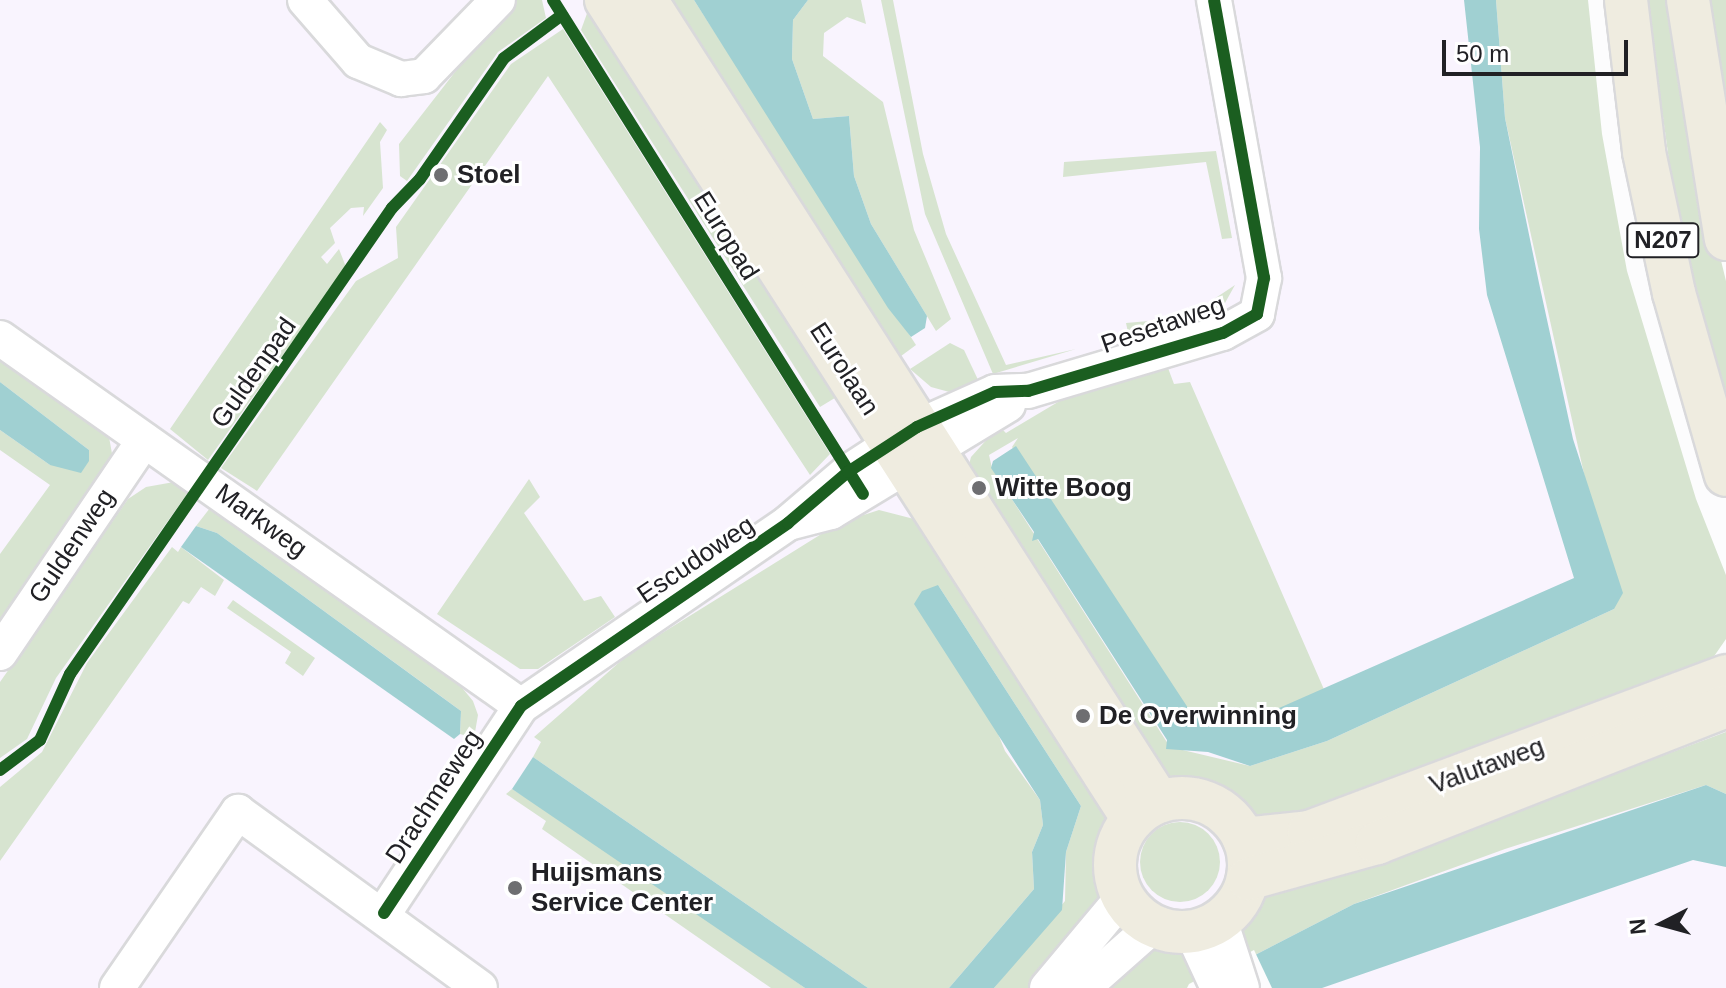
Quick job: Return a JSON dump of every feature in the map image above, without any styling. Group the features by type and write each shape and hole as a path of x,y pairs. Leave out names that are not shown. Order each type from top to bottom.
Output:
{"main road":[{"name":"Eurolaan","path":"606,0 912,448 1146,810"},
{"name":"Eurolaan","path":"646,0 912,448"},
{"name":"N207","path":"1626,0 1647,168 1674,293 1726,475"},
{"name":"N207","path":"1688,0 1726,239"},
{"name":"Valutaweg","path":"1246,859 1309,832 1726,676"},
{"name":"Valutaweg","path":"1246,859 1377,843 1726,706"},
{"path":"1189,799 1218,808 1246,859 1238,902 1209,954 1123,897 1117,882 1117,849 1146,810 1189,799"}],"street":[{"path":"305,0 358,61 401,79 424,76 489,4"},
{"name":"Pesetaweg","path":"912,448 1028,391 1223,333 1257,314 1264,278 1214,0"},
{"name":"Markweg","path":"0,338 521,706"},
{"name":"Guldenweg","path":"0,653 144,440"},
{"name":"Escudoweg","path":"521,706 788,523 831,512 912,448"},
{"name":"Drachmeweg","path":"384,913 521,706"},
{"path":"117,988 238,812 384,913 480,988"},
{"path":"1047,988 1123,897"},
{"path":"1083,988 1209,954"}],"shaded area":[{"path":"0,0 1520,0 1554,263 1726,686 1726,988 0,988"}],"green space":[{"path":"511,0 542,0 546,18 498,52 407,181 400,176 399,144"},
{"path":"655,0 694,0 916,345 897,359"},
{"path":"808,0 861,0 866,24 847,17 824,33 823,56 883,102 914,230 951,319 936,331 871,224 854,176 849,116 813,119 792,59 793,20"},
{"path":"881,0 893,0 923,154 946,234 1006,365 1076,349 993,374 925,214"},
{"path":"1496,0 1588,0 1602,134 1627,271 1696,499 1726,575 1726,639 1708,665 1302,824 1253,825 1213,799 1147,770 966,476 971,457 999,426 1006,433 1063,399 1168,368 1174,384 1190,382 1326,694 1245,728 1190,720 1012,447 1018,438 989,455 992,468 1170,747 1250,766 1327,741 1614,609 1505,118"},
{"path":"1647,0 1675,0 1705,195 1726,281 1726,412 1677,219"},
{"path":"1703,0 1726,0 1726,170"},
{"path":"589,8 848,390 820,407 581,30"},
{"path":"563,29 830,454 810,475 548,76 257,491 221,468 356,281 398,258 396,227 511,64"},
{"path":"380,122 387,130 380,142 383,188 363,216 364,207 351,208 330,228 335,243 321,257 327,264 339,249 346,267 208,460 170,429"},
{"path":"1216,151 1232,238 1222,239 1206,162 1063,177 1064,162"},
{"path":"1235,285 1225,303 1206,315 1129,337 1126,323 1183,318 1208,303 1211,307 1214,299"},
{"path":"950,343 964,350 980,384 953,393 931,387 910,369"},
{"path":"0,353 94,419 109,437 113,459 0,631 0,554 50,485 0,450 0,430 50,465 89,450 0,382"},
{"path":"529,479 540,497 524,513 584,601 601,596 615,617 538,669 520,669 437,614"},
{"path":"174,482 192,487 56,678 27,739 0,758 0,682 128,499 146,487"},
{"path":"206,496 454,678 473,701 478,715 474,738 460,734 461,711 217,533 196,526 210,508 201,502"},
{"path":"879,510 914,519 971,579 1112,815 1104,897 1038,988 994,988 1065,901 1066,852 1081,806 938,585 1005,751 1040,800 1043,825 1032,852 1034,889 949,988 868,988 533,757 541,742 534,737 630,653 839,523"},
{"path":"172,547 178,552 181,547 224,580 215,596 201,587 189,604 183,601 0,861 0,787 42,752 87,663"},
{"path":"233,600 315,658 303,676 285,663 291,652 227,608"},
{"path":"1726,732 1726,794 1706,785 1505,849 1354,904 1251,957 1238,940 1241,923 1261,893 1485,822"},
{"path":"512,789 610,851 805,988 771,988 542,829 546,821 506,794"},
{"path":"1172,822 1188,822 1209,833 1220,854 1220,870 1209,891 1188,902 1172,902 1158,896 1146,884 1140,870 1140,854 1146,840 1158,828"},
{"path":"1155,942 1181,948 1208,988 1098,988"}],"water":[{"path":"694,0 808,0 793,20 792,59 813,119 849,116 854,176 871,224 927,316 925,328 911,337 888,308"},
{"path":"1464,0 1496,0 1505,118 1539,283 1573,439 1623,593 1614,609 1327,741 1250,766 1208,752 1166,749 1167,740 1038,539 1032,541 1034,532 991,468 993,461 1016,446 1194,717 1238,726 1574,578 1487,295 1479,229 1480,147"},
{"path":"0,382 89,450 89,461 81,473 50,465 0,430"},
{"path":"196,526 217,533 461,711 460,734 454,739 181,547"},
{"path":"938,585 1081,806 1066,852 1062,910 994,988 949,988 1034,889 1032,852 1043,825 1040,800 914,604 922,591"},
{"path":"533,757 868,988 805,988 512,789"},
{"path":"1706,785 1726,794 1726,867 1693,860 1322,988 1191,988 1354,904"}],"pier":[{"path":"1254,950 1272,988 1187,988 1189,984"}],"cycle path":[{"name":"Europad","path":"553,0 863,494"},
{"path":"384,913 521,706 788,523 848,472 917,427 995,392 1028,391 1223,333 1257,314 1264,278 1214,0"},
{"name":"Guldenpad","path":"0,770 40,740 70,674 392,208 420,179 504,58 562,15"}],"place":[{"name":"Stoel","path":"441,175"},
{"name":"Witte Boog","path":"979,488"},
{"name":"De Overwinning","path":"1083,716"},
{"name":"Huijsmans Service Center","path":"515,888"}]}
